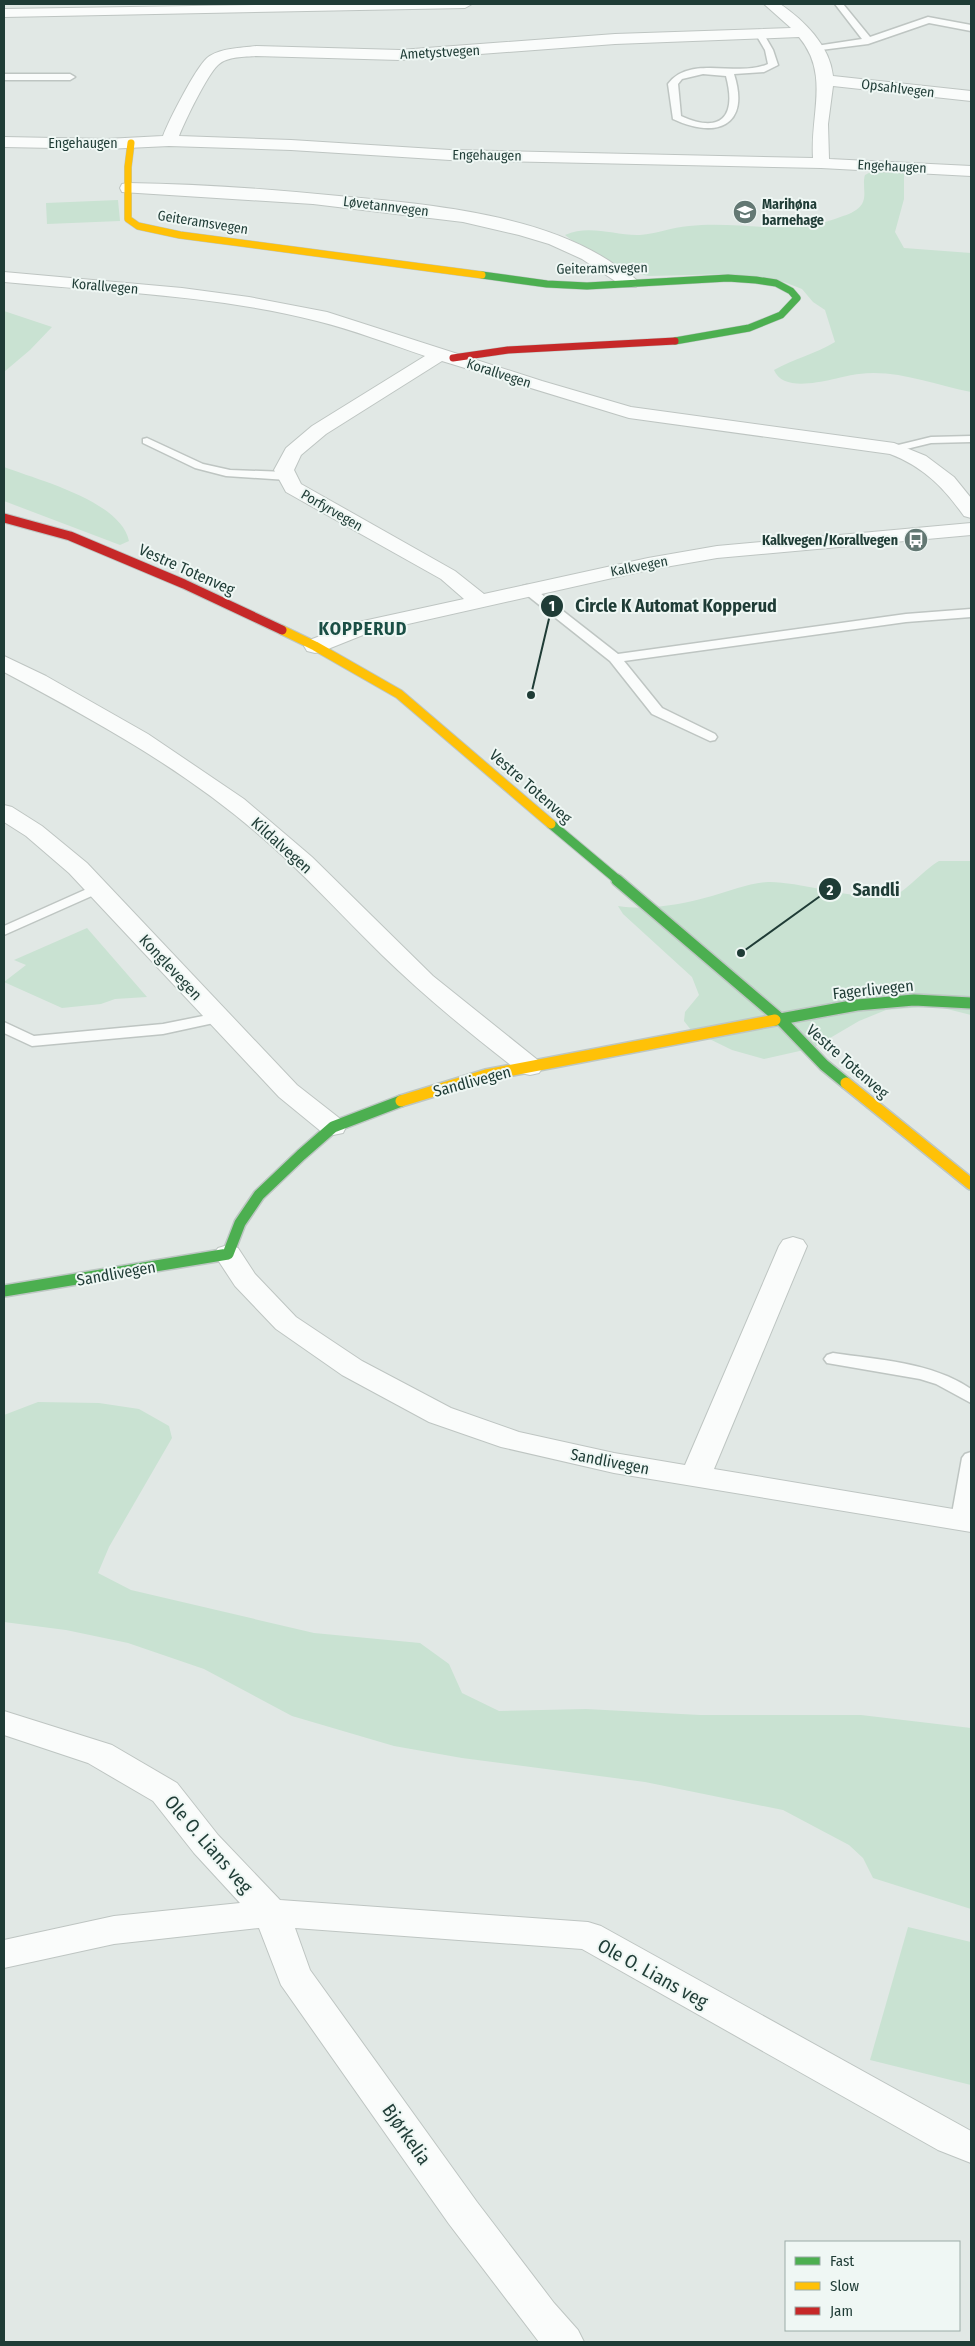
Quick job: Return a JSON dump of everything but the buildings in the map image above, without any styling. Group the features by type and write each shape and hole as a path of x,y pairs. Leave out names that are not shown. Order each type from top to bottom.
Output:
{"street":[{"path":"4,13 465,4"},
{"path":"771,4 788,16 802,32 816,49 825,68 820,132 821,163"},
{"name":"Ametystvegen","path":"169,141 178,118 212,62 220,56 256,51 400,55 615,39 802,32"},
{"name":"Opsahlvegen","path":"824,80 971,96"},
{"name":"Engehaugen","path":"4,142 131,143 169,141 290,145 450,155 821,163 971,171"},
{"name":"Geiteramsvegen","path":"131,143 128,219 138,226 180,235 504,279 587,286 728,278 756,280 776,283 791,291 797,298 794,306 776,317 714,336 646,344 492,351 447,356"},
{"name":"Løvetannvegen","path":"128,188 252,192 457,215 556,241 584,253 630,283"},
{"name":"Korallvegen","path":"4,277 182,293 249,302 321,316 535,385 629,412 711,425 894,449 917,456 942,475 971,512"},
{"name":"Porfyrvegen","path":"447,356 319,430 293,452 284,470 293,488 448,575 478,600"},
{"name":"Vestre Totenveg","path":"4,518 78,539 184,584 315,646 399,694 779,1018 824,1065 971,1184"},
{"name":"Kalkvegen","path":"315,646 362,628 527,589 648,564 716,552 971,529"},
{"name":"Kildalvegen","path":"4,663 135,736 198,776 266,828 410,969 477,1027 530,1067"},
{"name":"Konglevegen","path":"4,812 34,831 78,868 288,1091 333,1127"},
{"name":"Fagerlivegen","path":"779,1018 856,1005 914,1000 971,1003"},
{"name":"Sandlivegen","path":"228,1254 240,1223 260,1195 333,1127 388,1105 486,1075 779,1018"},
{"path":"695,1477 792,1246"},
{"name":"Sandlivegen","path":"4,1291 228,1254"},
{"name":"Sandlivegen","path":"228,1254 245,1280 286,1323 352,1368 440,1414 512,1440 614,1463 965,1520"},
{"name":"Ole O. Lians veg","path":"4,1723 100,1754 165,1792 206,1844 271,1913"},
{"name":"Ole O. Lians veg","path":"4,1954 114,1930 271,1913 588,1936 951,2139 971,2146"},
{"name":"Bjørkelia","path":"271,1913 294,1975 464,2214 540,2315 564,2342"}],"lane":[{"path":"839,4 868,41"},
{"path":"816,49 868,41 928,20 971,28"},
{"path":"729,72 734,103 733,113 729,119 720,122 697,124 676,118 673,84 676,78 692,73 758,71 773,65 769,50 759,33"},
{"path":"4,77 70,77"},
{"path":"894,449 931,440 971,439"},
{"path":"146,441 200,466 230,474 287,476"},
{"path":"527,589 615,658 657,711 710,737"},
{"path":"615,658 906,618 971,613"},
{"path":"4,931 98,888"},
{"path":"4,1027 32,1041 163,1029 218,1018"},
{"path":"833,1360 892,1369 942,1380 971,1397"},
{"name":"Sandlivegen","path":"965,1520 971,1458"}],"green space":[{"path":"880,167 904,172 904,199 895,232 904,248 971,253 971,392 915,378 873,373 813,383 800,384 789,382 780,378 774,370 835,342 825,310 813,302 802,289 784,282 730,274 649,276 640,274 606,260 565,235 584,230 640,235 689,226 785,227 823,222 854,212 863,201 865,175"},
{"path":"118,200 120,221 47,224 46,203"},
{"path":"4,311 52,327 30,350 4,372"},
{"path":"4,467 95,503 111,514 123,527 129,541 120,545 4,501"},
{"path":"939,861 971,861 971,1015 935,1006 886,1010 859,1021 813,1048 764,1059 732,1050 691,1030 684,1021 685,1012 699,995 692,977 623,914 618,906 641,908 677,904 768,882 798,885 852,895 885,897 897,894"},
{"path":"87,928 147,997 115,999 101,1004 62,1008 4,982 26,965 14,960"},
{"path":"38,1402 99,1403 139,1409 169,1426 172,1438 109,1547 98,1573 131,1590 314,1633 420,1643 449,1664 462,1693 499,1711 586,1709 700,1715 861,1715 971,1728 971,1909 873,1878 863,1858 849,1845 783,1810 645,1782 462,1758 394,1746 292,1716 204,1669 128,1643 66,1630 4,1622 4,1415"},
{"path":"908,1927 971,1942 971,2085 870,2060"}],"traffic: fast":[{"path":"482,275 547,284 587,286 728,278 756,280 776,283 791,291 797,298 781,315 749,328 675,341"},
{"path":"551,824 779,1018 824,1065 846,1083"},
{"path":"775,1020 857,1005 914,1000 971,1003"},
{"path":"4,1291 228,1254 240,1223 259,1195 301,1155 333,1127 401,1101"}],"traffic: slow":[{"path":"131,143 128,167 128,219 138,226 180,235 482,275"},
{"path":"282,630 315,646 399,694 551,824"},
{"path":"401,1101 486,1075 775,1020"},
{"path":"846,1083 971,1184"}],"traffic: jam":[{"path":"453,358 508,350 675,341"},
{"path":"4,518 70,536 184,584 282,630"}],"place":[{"name":"Marihøna barnehage","path":"745,212"},
{"name":"Kalkvegen/Korallvegen","path":"916,540"},
{"name":"Circle K Automat Kopperud","path":"531,695"},
{"name":"Sandli","path":"741,953"}],"district":[{"name":"KOPPERUD","path":"363,629"}]}
